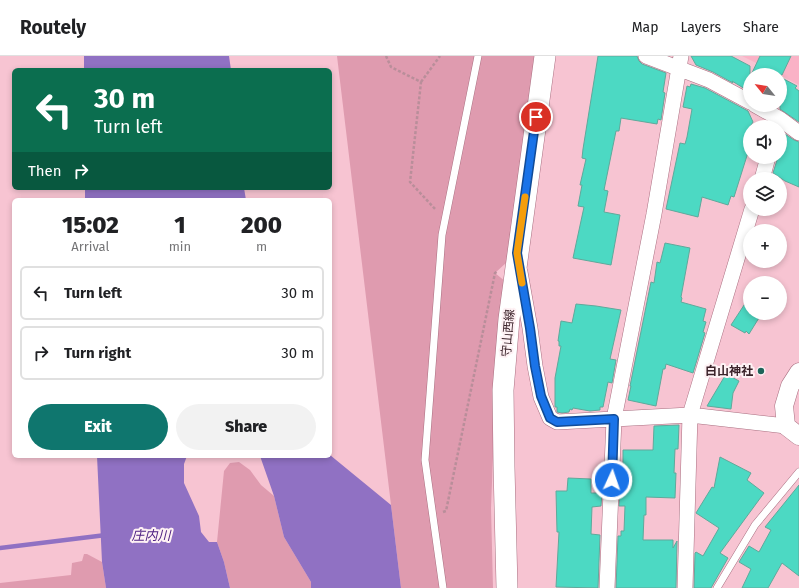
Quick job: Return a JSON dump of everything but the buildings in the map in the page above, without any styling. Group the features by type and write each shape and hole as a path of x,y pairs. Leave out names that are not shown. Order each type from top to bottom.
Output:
{"main road":[{"name":"守山西線","path":"507,588 503,390 509,318 517,253 545,56"}],"street":[{"path":"646,56 680,62 743,98"},
{"path":"607,588 614,419 654,214 680,62"},
{"path":"764,112 775,120"},
{"path":"787,127 799,133"},
{"path":"685,588 690,415 750,216"},
{"path":"517,253 541,396 550,418 557,422 690,415 793,431 784,406 790,386 799,372"}],"lane":[{"path":"443,588 425,460 442,235 478,56"},
{"path":"717,588 755,525 799,472"}],"path":[{"path":"386,56 391,67 422,82"},
{"path":"440,56 422,82 410,182 445,220"},
{"path":"433,515 446,511 495,273 517,253"}],"shaded area":[{"path":"337,56 545,56 517,253 495,273 506,282 497,355 491,508 493,588 401,588"},
{"path":"742,56 799,56 799,85 787,79 787,68 766,68"},
{"path":"239,462 250,470 261,485 274,496 284,537 311,582 311,588 230,588 224,562 217,542 224,471 230,463"},
{"path":"84,554 87,554 102,562 106,588 0,588 0,583 71,575 72,563 82,561"}],"water":[{"path":"84,56 229,56 231,68 84,68"},
{"path":"85,190 244,190 246,198 85,198"},
{"path":"332,457 391,505 401,588 311,588 311,582 284,537 274,496 261,458 332,458"},
{"name":"庄内川","path":"97,458 186,458 184,464 184,483 199,516 201,532 209,542 217,542 224,562 230,588 106,588 102,562"}],"waterway":[{"path":"0,548 106,535"}],"slow traffic":[{"path":"522,283 517,253 525,197"}],"place":[{"name":"白山神社","path":"761,371"}],"route":[{"path":"536,117 517,253 541,396 550,418 557,422 614,419 612,480"}]}
